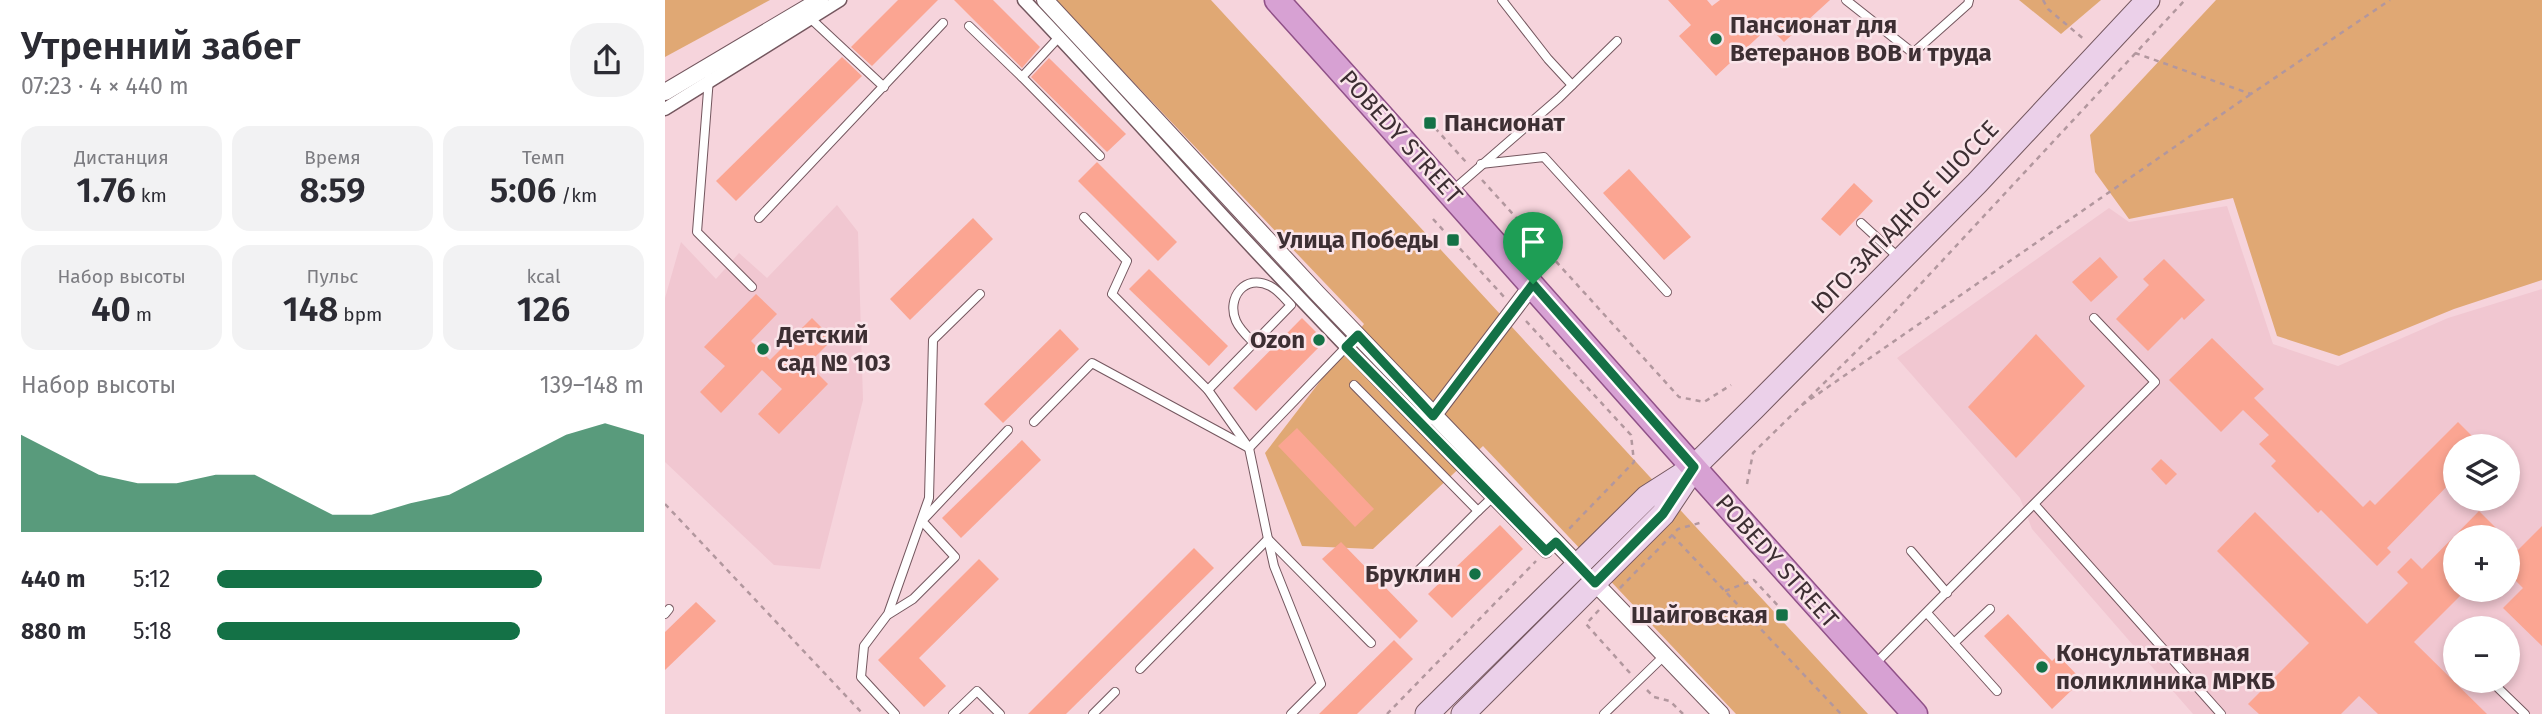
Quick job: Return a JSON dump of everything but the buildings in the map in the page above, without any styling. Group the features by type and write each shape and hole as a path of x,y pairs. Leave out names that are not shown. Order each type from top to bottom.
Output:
{"main road":[{"name":"POBEDY STREET","path":"1277,0 1915,714"},
{"name":"ЮГО-ЗАПАДНОЕ ШОССЕ","path":"1694,467 1977,183 2148,0"},
{"path":"1427,714 1647,497 1694,467"},
{"path":"1463,714 1663,514 1694,467"},
{"path":"1577,564 1595,583"}],"street":[{"path":"665,109 709,83 807,14 820,0"},
{"path":"665,92 709,65 807,14 840,0"},
{"path":"1024,0 1065,32 1352,341 1498,493 1551,547 1577,564"},
{"path":"1045,0 1065,32"},
{"path":"1433,416 1533,284"},
{"path":"1352,341 1433,416 1498,493"},
{"path":"1595,583 1721,714"}],"lane":[{"path":"1502,0 1572,85"},
{"path":"1846,0 1913,53 1968,4 1969,0"},
{"path":"807,14 884,86"},
{"path":"759,218 943,23"},
{"path":"969,26 1100,156"},
{"path":"1022,77 1065,32"},
{"path":"1451,192 1572,85 1617,41"},
{"path":"709,65 697,232 753,287"},
{"path":"1481,164 1544,158 1667,292"},
{"path":"1084,216 1127,261 1112,295 1208,390 1249,448 1274,566 1321,684 1291,714"},
{"path":"1861,223 1901,260"},
{"path":"1208,390 1291,305 1272,286 1259,282 1245,284 1237,292 1233,304 1235,320 1254,342"},
{"path":"895,714 861,677 864,646 888,614 929,498 933,340 980,293"},
{"path":"1872,667 2155,382 2094,318"},
{"path":"1249,448 1352,341"},
{"path":"1034,422 1092,363 1249,448"},
{"path":"1354,385 1479,511"},
{"path":"922,521 1008,430"},
{"path":"1415,574 1498,493"},
{"path":"2035,505 2221,714"},
{"path":"888,614 913,599 955,557 922,521"},
{"path":"1268,539 1371,643"},
{"path":"1140,669 1268,539"},
{"path":"1911,551 1947,593"},
{"path":"1954,643 1990,609"},
{"path":"1927,613 1997,691"},
{"path":"1604,714 1664,655"},
{"path":"953,714 977,691 1000,714"},
{"path":"1093,714 1115,692"},
{"path":"2503,693 2525,714"}],"path":[{"path":"2043,0 2048,9 2099,52"},
{"path":"1747,484 1753,453 1875,333 2185,0"},
{"path":"1795,410 2390,0"},
{"path":"2136,53 2251,94"},
{"path":"1435,128 1679,397 1704,402 1731,385"},
{"path":"1387,714 1634,463 1631,435 1433,219"},
{"path":"665,504 863,714"},
{"path":"1672,535 1841,714"},
{"path":"1725,591 1754,580 1781,609"},
{"path":"1645,688 1654,697 1670,701 1683,714"}],"shaded area":[{"path":"665,0 770,0 665,57"},
{"path":"1055,0 1211,0 1868,714 1736,714 1483,446 1373,549 1302,546 1265,453 1364,324"},
{"path":"2019,0 2101,0 2061,34"},
{"path":"2216,0 2542,0 2542,280 2454,309 2339,356 2277,336 2233,198 2129,219 2095,172 2090,135"},
{"name":"Детский сад № 103","path":"837,205 858,232 863,400 820,569 774,565 665,462 665,298 681,242 716,279 739,253 767,278"},
{"path":"2227,206 2273,344 2338,366 2448,318 2542,289 2542,714 2193,714 2032,529 2020,498 1897,358 2109,208 2129,222"}],"place":[{"name":"Пансионат для Ветеранов ВОВ и труда","path":"1716,39"},
{"name":"Пансионат","path":"1430,123"},
{"name":"Улица Победы","path":"1453,240"},
{"name":"Ozon","path":"1319,340"},
{"name":"Детский сад № 103","path":"763,349"},
{"name":"Бруклин","path":"1475,574"},
{"name":"Шайговская","path":"1782,615"},
{"name":"Консультативная поликлиника МРКБ","path":"2042,667"}],"route":[{"path":"1533,284 1694,467 1663,514 1595,583 1556,542 1546,551 1346,347 1358,335 1433,416 1533,284"}]}
